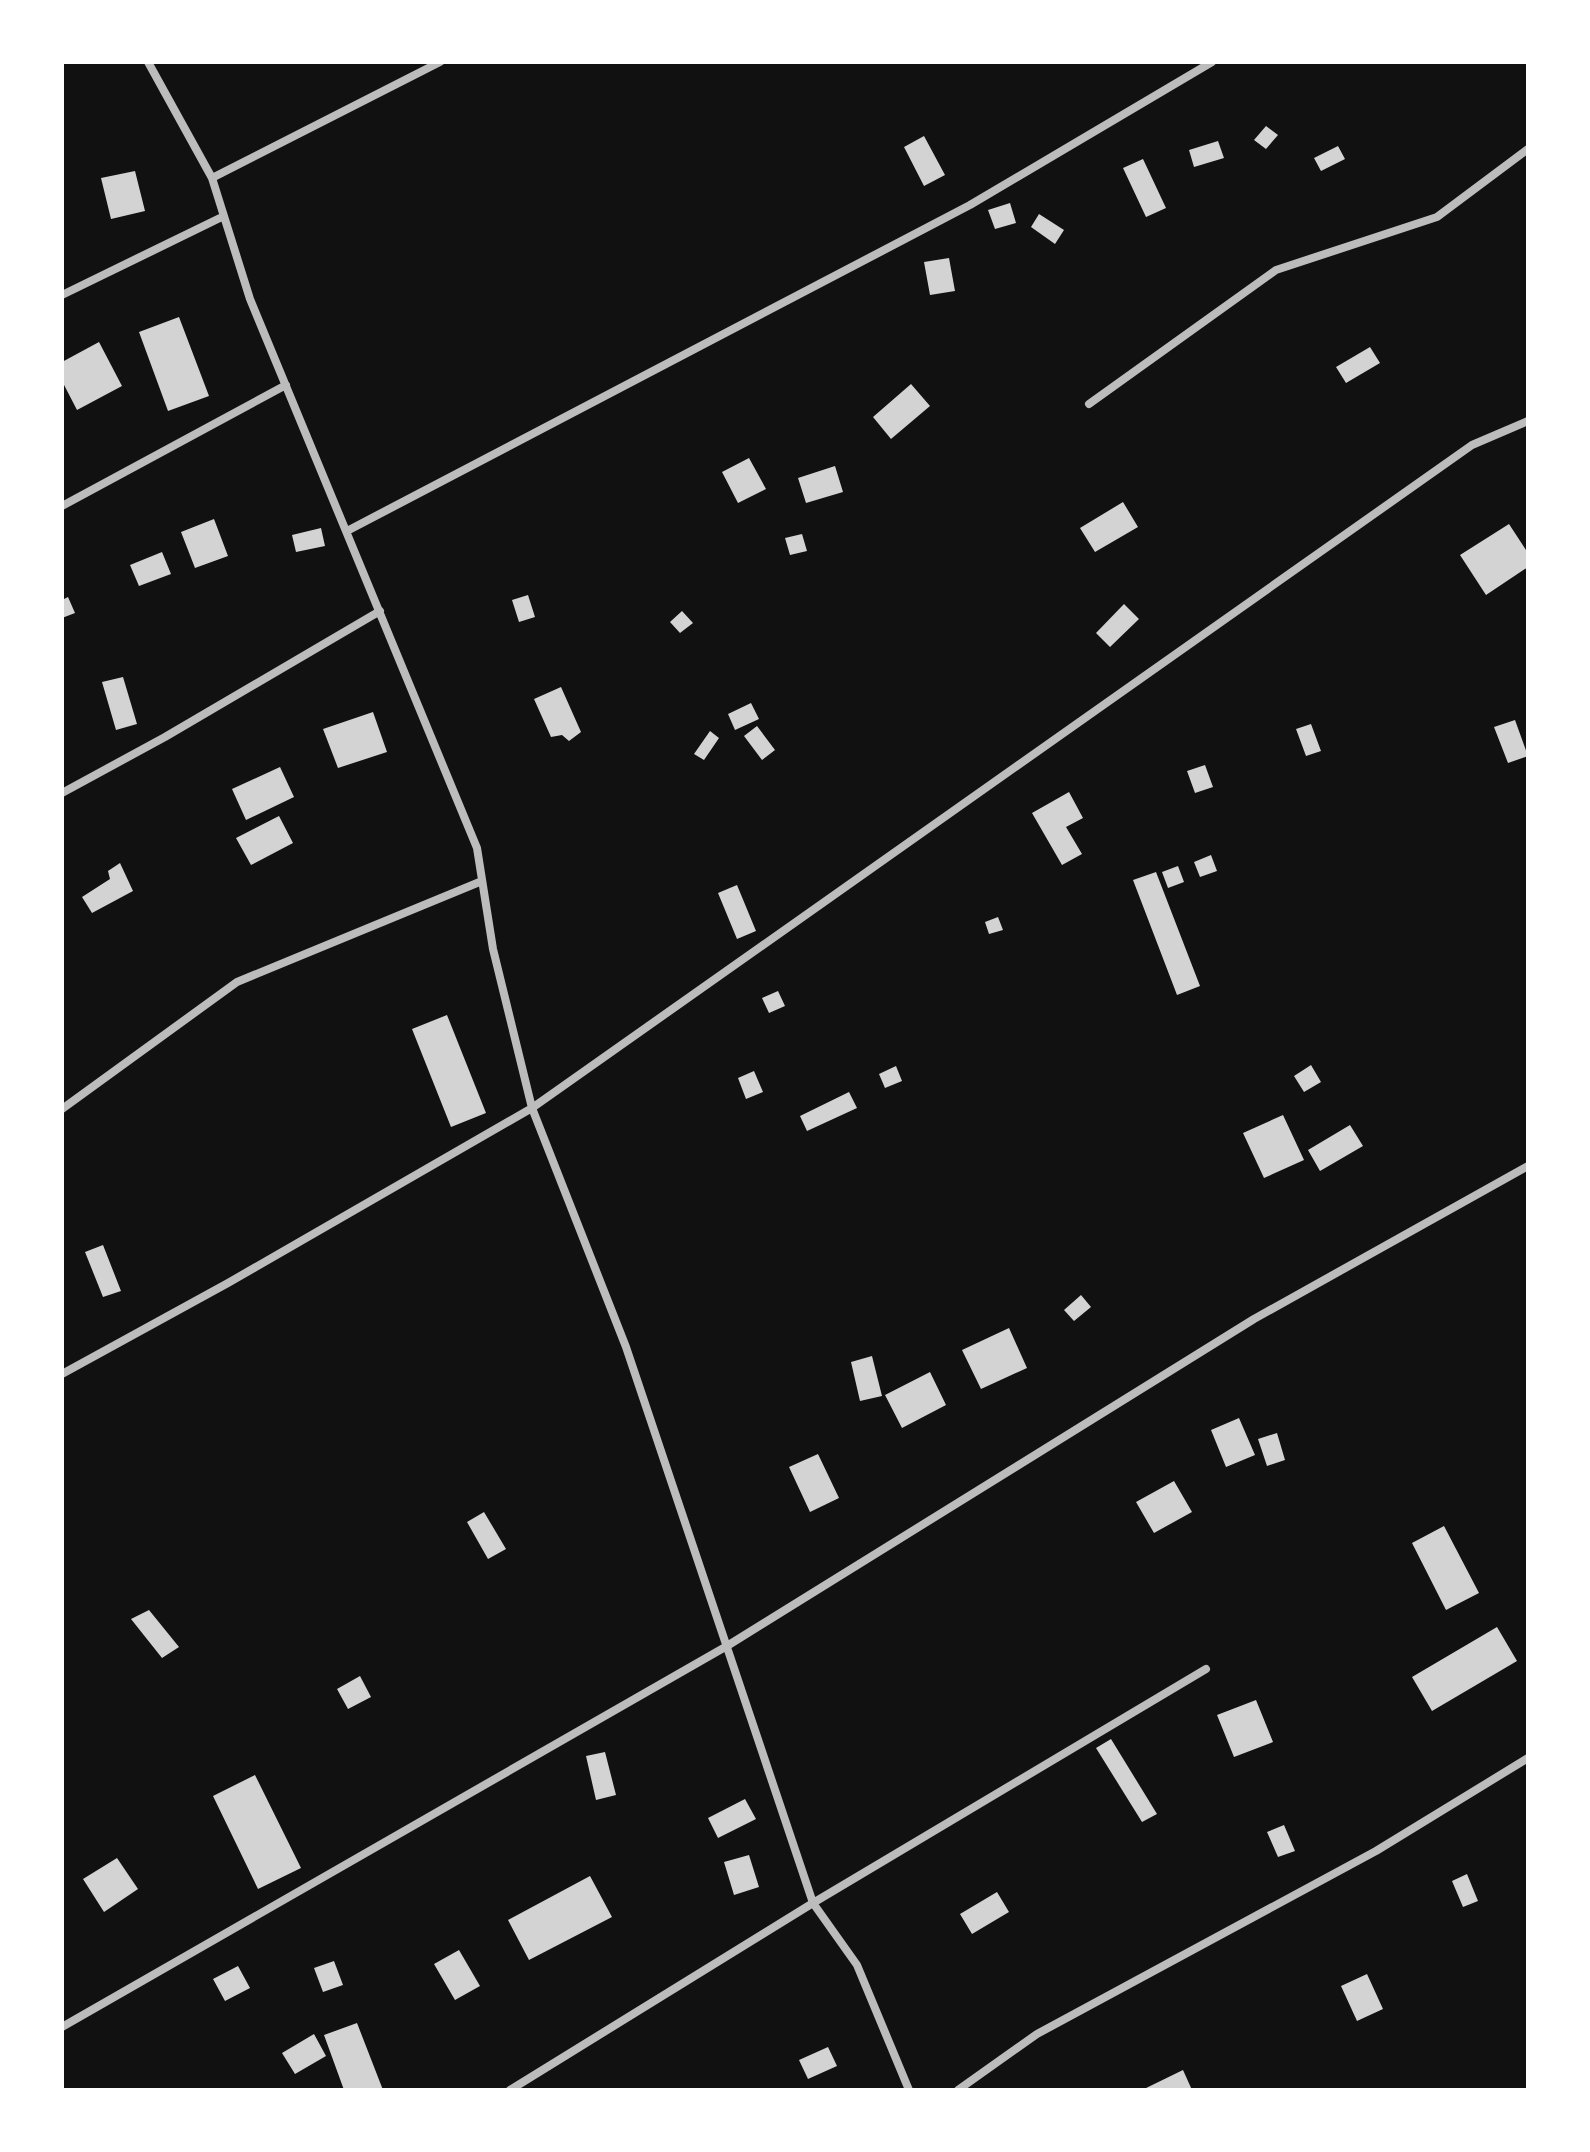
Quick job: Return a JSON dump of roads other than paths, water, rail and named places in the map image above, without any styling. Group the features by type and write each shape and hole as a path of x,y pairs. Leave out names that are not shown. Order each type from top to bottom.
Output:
{"street":[{"path":"148,62 212,178 250,299 477,848 493,949 532,1108 626,1347 813,1903 857,1965 909,2090"},
{"path":"212,178 440,62"},
{"path":"347,531 970,205 1212,62"},
{"path":"1089,404 1276,270 1437,217 1528,149"},
{"path":"62,295 224,216"},
{"path":"62,506 286,385"},
{"path":"62,1374 228,1283 532,1108 1472,445 1528,421"},
{"path":"62,793 165,737 380,611"},
{"path":"62,1109 237,982 482,881"},
{"path":"62,2027 727,1646 1254,1319 1528,1166"},
{"path":"510,2090 813,1903 1206,1669"},
{"path":"958,2090 1037,2034 1376,1851 1528,1758"}]}
